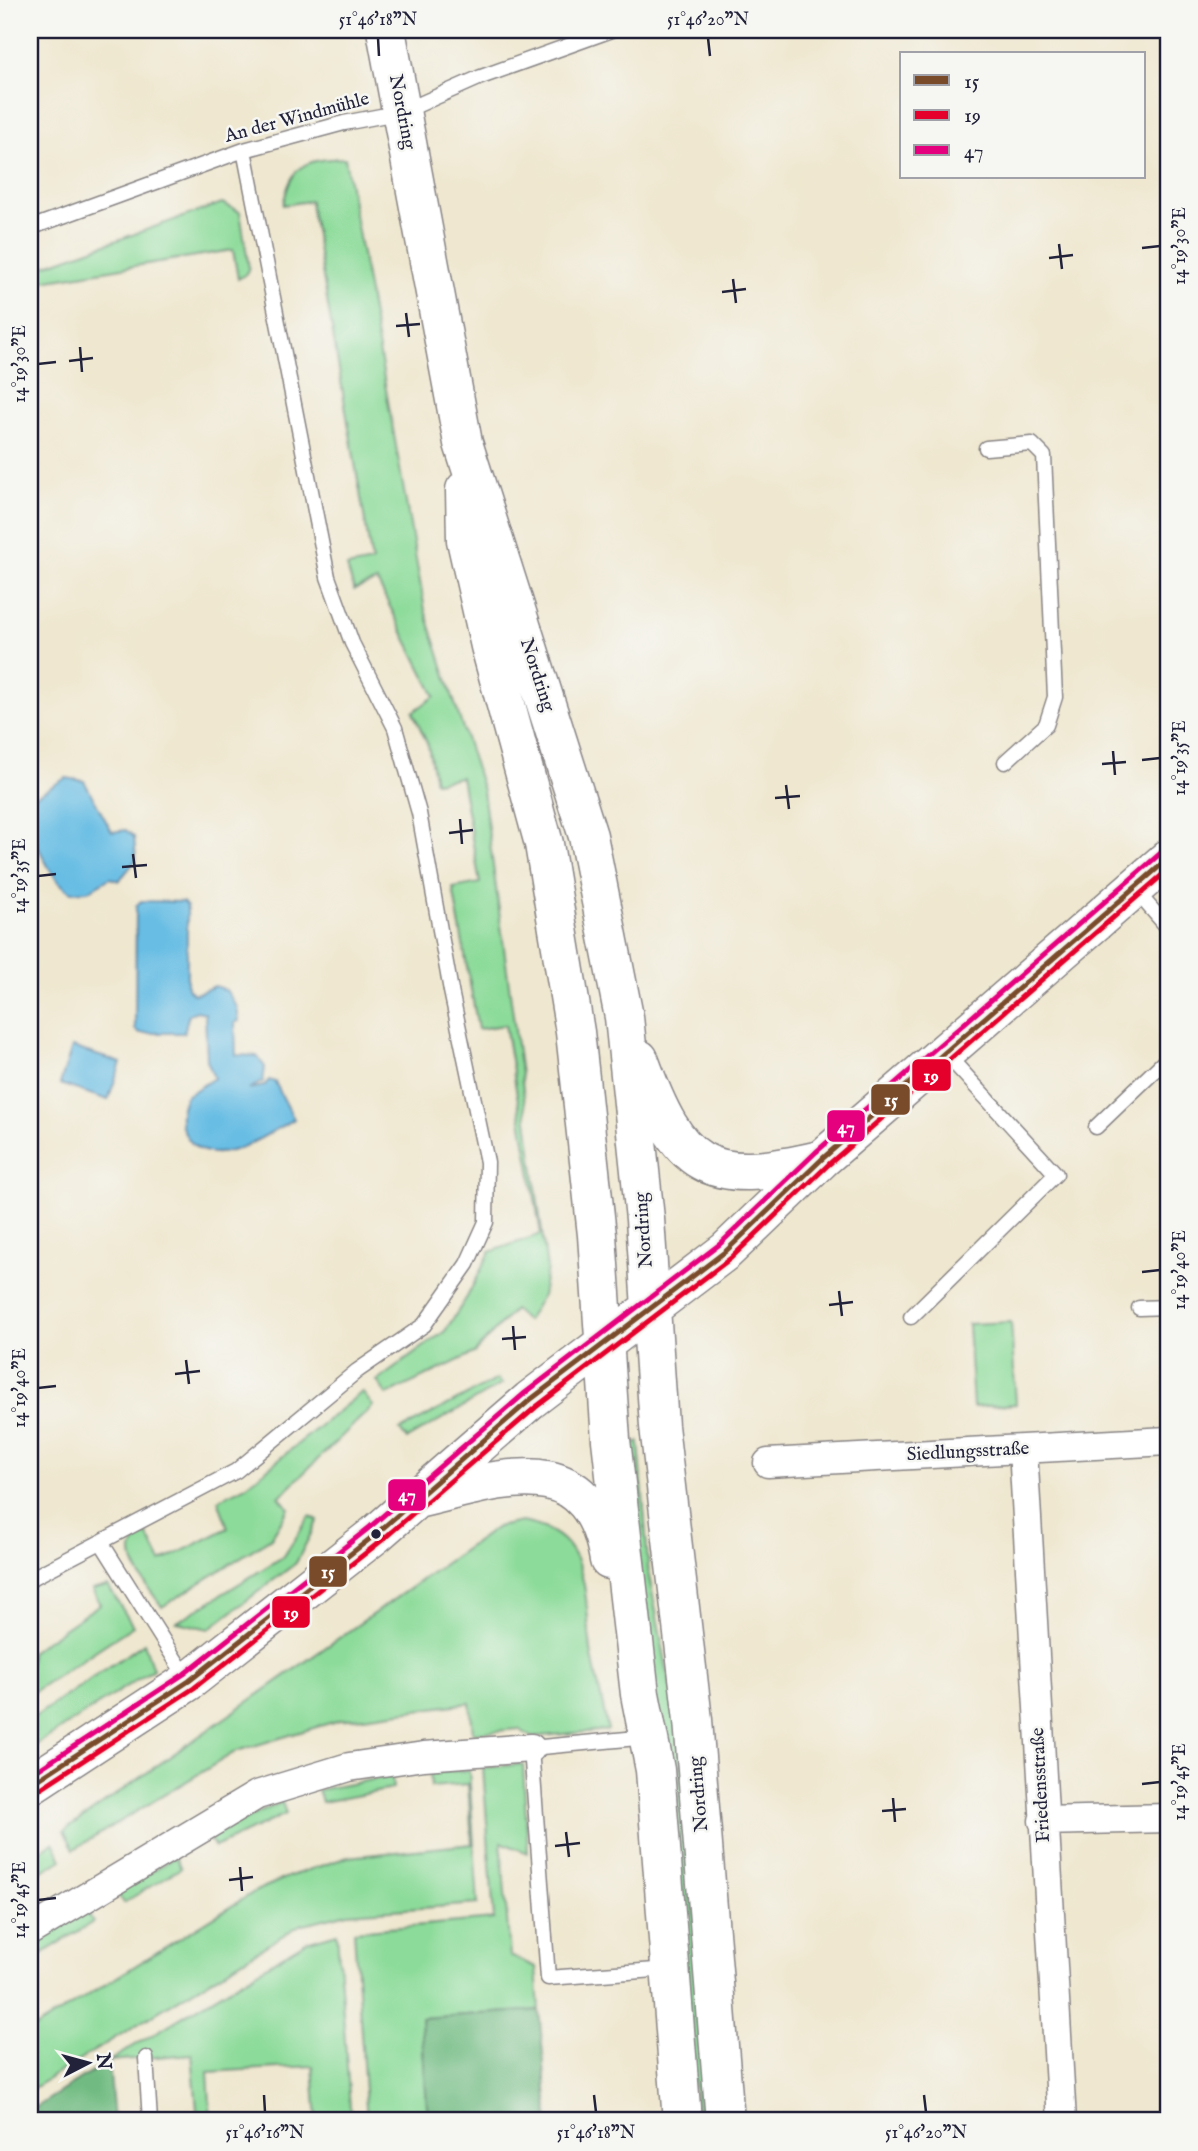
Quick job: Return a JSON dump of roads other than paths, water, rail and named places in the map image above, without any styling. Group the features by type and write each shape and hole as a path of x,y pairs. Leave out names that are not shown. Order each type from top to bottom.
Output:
{"main road":[{"name":"Nordring","path":"386,30 463,443 588,836 606,913 624,1017 645,1219 659,1426 693,1720 725,2121"},
{"name":"Nordring","path":"463,443 466,540 490,646 544,844 576,1032 597,1235 611,1440 640,1694 650,1737 682,2121"},
{"path":"30,1785 188,1681 418,1499 530,1400 726,1251 822,1159 1168,859"},
{"path":"624,1017 650,1087 679,1144 706,1164 755,1173 822,1159"},
{"path":"418,1499 517,1477 554,1481 574,1489 597,1520 606,1546 620,1633 640,1694"}],"street":[{"name":"Siedlungsstraße","path":"768,1463 1168,1441"},
{"name":"Friedensstraße","path":"1023,1449 1062,2121"},
{"path":"30,1931 257,1795 349,1767 424,1756 531,1748"},
{"path":"1043,1821 1168,1818"}],"lane":[{"name":"An der Windmühle","path":"30,228 244,149 344,123 402,112 481,77 612,30"},
{"path":"30,1579 236,1471 357,1371 424,1325 467,1264 486,1222 487,1162 451,992 419,813 395,727 352,643 328,577 244,149"},
{"path":"986,447 1032,444 1044,456 1055,697 1046,726 1005,762"},
{"path":"1135,890 1168,928"},
{"path":"911,1317 1056,1174 946,1054"},
{"path":"1096,1127 1168,1058"},
{"path":"1139,1308 1168,1307"},
{"path":"101,1542 188,1681"},
{"path":"650,1737 531,1748 548,1978 669,1969"},
{"path":"146,2058 150,2121"}],"water":[{"path":"66,778 84,781 112,832 126,830 134,837 136,860 119,881 110,878 88,891 72,892 58,881 47,864 30,824 30,799"},
{"path":"141,901 183,902 187,907 187,988 194,994 215,986 226,990 237,1007 239,1021 235,1022 236,1055 257,1056 265,1067 263,1081 249,1089 264,1086 269,1080 275,1082 294,1119 254,1142 224,1152 210,1153 198,1148 187,1137 181,1117 186,1096 214,1078 207,1060 205,1013 197,1011 189,1014 184,1033 139,1033 135,1029 136,906"},
{"path":"72,1047 121,1063 108,1100 60,1084"}]}
